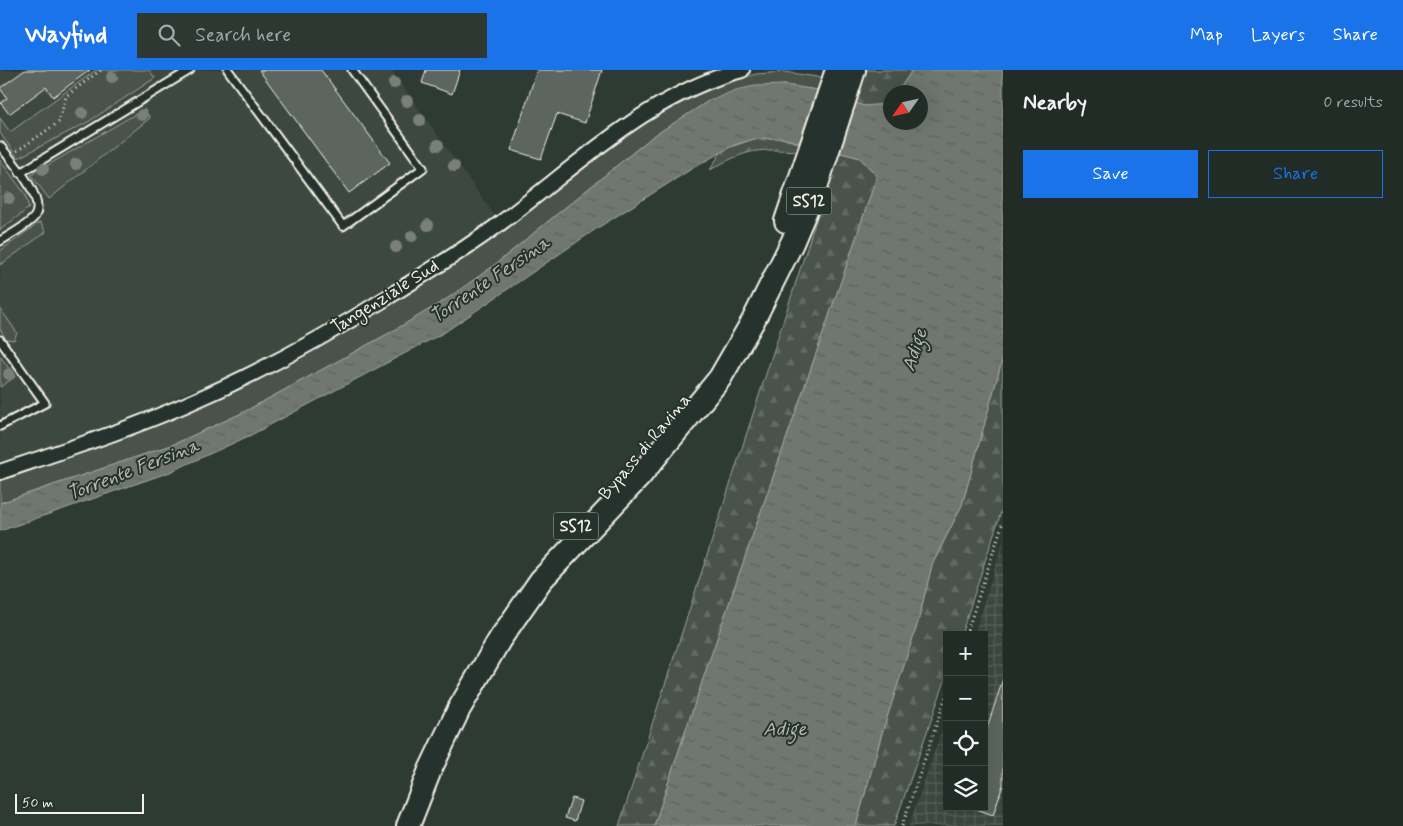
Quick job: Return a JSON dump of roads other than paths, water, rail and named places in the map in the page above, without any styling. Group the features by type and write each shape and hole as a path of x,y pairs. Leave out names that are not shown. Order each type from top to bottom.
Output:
{"highway":[{"name":"SS12","path":"786,242 817,184 817,156 839,75"},
{"name":"Bypass di Ravina","path":"396,826 426,750 495,627 539,566 630,470 709,370 786,242"},
{"name":"Bypass di Ravina","path":"408,826 458,709 500,639 541,580 639,477 720,378 753,321 786,242"}],"street":[{"name":"Tangenziale Sud","path":"0,472 98,439 184,406 305,346 388,297 501,222 567,170 671,97 720,76 742,70"}],"lane":[{"path":"20,173 190,70"},
{"path":"228,70 343,226 423,168 352,70"},
{"path":"0,146 35,194 38,206 34,217 0,241"},
{"path":"0,340 45,403 0,426"}],"water":[{"name":"Adige","path":"912,70 1003,70 1003,357 962,505 932,565 918,622 882,733 856,826 654,826 877,176 860,158 782,138 754,139 734,145 693,168 596,229 445,332 251,435 170,472 0,531 0,503 172,445 242,413 393,331 445,300 492,267 652,137 707,102 736,90 755,86 784,85 817,90 864,106 883,105 883,130 928,130 928,85 902,85"}],"water label":[{"name":"Torrente Fersina","path":"490,280"},
{"name":"Torrente Fersina","path":"133,470"}]}
